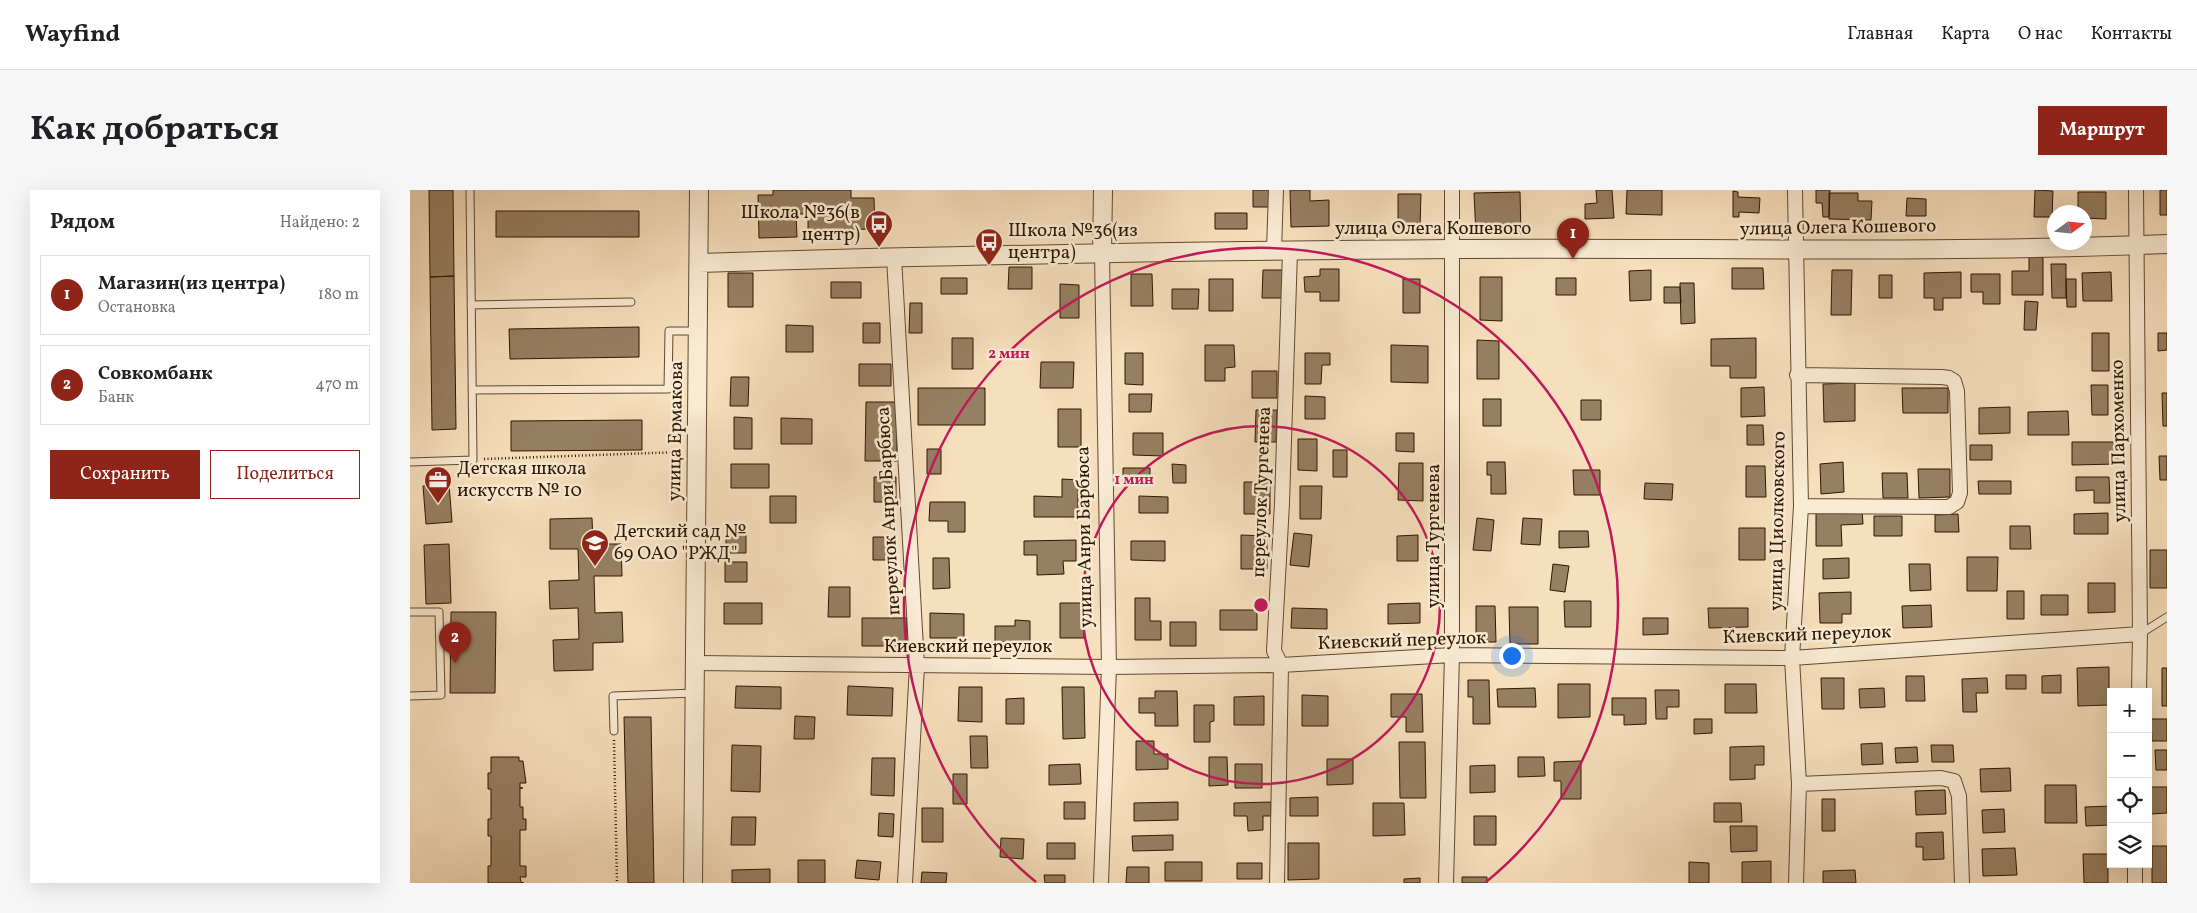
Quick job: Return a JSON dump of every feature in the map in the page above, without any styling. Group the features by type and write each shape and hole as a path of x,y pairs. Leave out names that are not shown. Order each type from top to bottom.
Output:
{"street":[{"name":"улица Ермакова","path":"693,883 699,331 698,190"},
{"name":"улица Анри Барбюса","path":"1101,883 1109,667 1102,253 1103,190"},
{"name":"переулок Тургенева","path":"1276,190 1282,251 1282,503 1274,651 1281,665 1277,883"},
{"name":"улица Тургенева","path":"1446,883 1452,655 1452,190"},
{"name":"улица Циолковского","path":"1795,190 1797,375 1801,506 1792,658 1799,784 1796,883"},
{"name":"улица Пархоменко","path":"2136,190 2139,688"},
{"name":"улица Олега Кошевого","path":"699,263 1102,253 1453,249 1796,250 2167,244"},
{"name":"переулок Анри Барбюса","path":"894,257 917,666 905,883"},
{"path":"1797,375 1942,377 1954,381 1957,391 1960,493 1957,502 1949,507 1801,506"},
{"name":"Киевский переулок","path":"695,663 1109,667 1281,665 1452,655 1792,658 2140,634"},
{"path":"1799,784 1941,778 1954,780 1959,796 1962,883"},
{"path":"2135,868 2135,883"}],"lane":[{"path":"410,462 473,460 470,190"},
{"path":"471,305 631,302"},
{"path":"472,390 668,389 669,331 699,331"},
{"path":"410,612 439,612 441,694 410,696"},
{"path":"2140,634 2167,617"},
{"path":"614,731 613,696 695,693"}],"path":[{"path":"473,460 698,452"},
{"path":"614,731 617,883"}],"building":[{"path":"429,190 453,190 454,276 430,277"},
{"path":"773,190 851,190 851,198 874,198 875,229 808,230 808,214 796,214 797,237 759,238 758,195 773,195"},
{"path":"1253,190 1271,190 1271,207 1253,207"},
{"path":"1290,190 1310,190 1310,201 1329,200 1329,226 1291,227"},
{"path":"1596,190 1612,190 1614,218 1585,219 1585,204 1597,203"},
{"path":"1627,190 1662,190 1662,215 1626,214"},
{"path":"1816,190 1830,190 1829,217 1823,217 1822,203 1816,203"},
{"path":"2035,190 2053,191 2052,205 2047,205 2047,217 2034,217"},
{"path":"2160,190 2167,190 2167,215 2160,215"},
{"path":"1733,191 1738,192 1738,197 1760,198 1759,213 1739,212 1739,217 1733,217"},
{"path":"1520,192 1521,234 1476,235 1474,193"},
{"path":"2078,192 2106,192 2106,219 2092,218 2092,205 2078,205"},
{"path":"1829,193 1858,193 1858,201 1872,201 1871,220 1829,219"},
{"path":"1398,194 1421,194 1420,227 1398,227"},
{"path":"1907,198 1926,199 1926,216 1906,216"},
{"path":"496,211 639,211 639,237 496,237"},
{"path":"1215,213 1247,213 1247,229 1215,229"},
{"path":"2029,257 2043,257 2043,295 2012,295 2012,271 2029,271"},
{"path":"2051,264 2066,264 2066,298 2052,298"},
{"path":"1009,267 1032,267 1032,289 1008,289"},
{"path":"1732,268 1763,268 1764,289 1732,289"},
{"path":"1320,269 1339,269 1339,301 1320,301 1320,292 1305,292 1304,277 1320,276"},
{"path":"1263,270 1283,270 1283,298 1262,298"},
{"path":"1651,270 1651,300 1630,301 1629,271"},
{"path":"1832,270 1852,270 1851,315 1831,315"},
{"path":"1961,272 1961,298 1943,298 1943,310 1934,310 1934,298 1924,298 1924,273"},
{"path":"2111,272 2112,301 2083,301 2082,273"},
{"path":"728,273 753,273 753,307 728,307"},
{"path":"1131,274 1152,274 1153,306 1131,306"},
{"path":"1971,274 2000,274 2000,304 1983,304 1983,292 1971,292"},
{"path":"1879,275 1892,275 1892,298 1879,298"},
{"path":"454,276 456,429 432,430 430,277"},
{"path":"1480,277 1502,277 1502,321 1480,320"},
{"path":"941,278 967,278 967,294 941,294"},
{"path":"1556,278 1576,278 1576,295 1556,295"},
{"path":"1209,279 1233,279 1233,311 1209,311"},
{"path":"1403,279 1420,279 1420,313 1403,313"},
{"path":"2066,279 2076,279 2076,307 2067,307"},
{"path":"831,282 861,282 861,298 831,298"},
{"path":"1680,283 1694,283 1695,323 1681,324"},
{"path":"1060,284 1079,285 1079,318 1060,318"},
{"path":"1664,287 1680,287 1681,303 1664,303"},
{"path":"1172,289 1199,289 1198,309 1172,309"},
{"path":"2025,301 2038,302 2036,330 2024,330"},
{"path":"910,303 922,303 922,333 909,333"},
{"path":"863,323 880,323 880,343 863,343"},
{"path":"786,325 813,326 813,352 786,352"},
{"path":"639,327 639,357 510,359 509,329"},
{"path":"2092,333 2109,333 2109,371 2092,371"},
{"path":"2158,333 2167,333 2167,350 2158,351"},
{"path":"952,338 973,338 973,369 952,369"},
{"path":"1756,338 1756,378 1730,378 1730,366 1711,366 1711,339"},
{"path":"1477,340 1499,341 1499,379 1477,379"},
{"path":"1205,345 1234,345 1235,367 1225,368 1225,381 1205,381"},
{"path":"1391,345 1428,346 1428,383 1391,382"},
{"path":"1125,353 1143,353 1143,385 1125,384"},
{"path":"1305,353 1330,353 1330,365 1322,365 1321,384 1305,384"},
{"path":"1041,362 1074,362 1073,388 1040,388"},
{"path":"859,364 891,364 891,386 859,386"},
{"path":"1252,371 1277,371 1277,398 1252,398"},
{"path":"731,377 749,377 748,406 730,406"},
{"path":"1855,383 1855,421 1824,422 1823,384"},
{"path":"2091,385 2108,385 2108,415 2092,415"},
{"path":"1764,387 1765,416 1741,417 1741,388"},
{"path":"918,388 985,388 985,425 918,425"},
{"path":"1902,388 1948,388 1948,413 1903,413"},
{"path":"2162,393 2167,393 2167,426 2163,426"},
{"path":"1129,394 1152,394 1151,412 1129,412"},
{"path":"1305,396 1325,397 1325,419 1305,419"},
{"path":"1483,399 1501,399 1501,426 1483,426"},
{"path":"1581,400 1601,400 1601,420 1581,420"},
{"path":"866,402 897,402 897,461 865,461"},
{"path":"2010,407 2010,433 1979,434 1979,408"},
{"path":"1058,409 1081,409 1081,447 1058,447"},
{"path":"1256,410 1277,410 1276,442 1255,442"},
{"path":"2068,411 2069,435 2028,435 2028,412"},
{"path":"734,417 752,418 752,449 734,449"},
{"path":"781,418 812,419 812,444 781,444"},
{"path":"642,420 642,450 511,451 511,421"},
{"path":"1747,425 1763,425 1764,445 1747,445"},
{"path":"1133,433 1163,433 1163,456 1133,455"},
{"path":"1396,433 1414,433 1414,452 1396,451"},
{"path":"1298,439 1317,439 1317,471 1298,470"},
{"path":"2072,442 2118,442 2118,464 2072,465"},
{"path":"1970,445 1992,445 1992,460 1970,460"},
{"path":"927,449 941,449 941,474 927,474"},
{"path":"1333,450 1347,450 1347,477 1333,477"},
{"path":"2159,456 2167,456 2167,480 2160,480"},
{"path":"1487,462 1505,462 1506,494 1491,494 1491,475 1487,475"},
{"path":"1843,462 1844,492 1821,494 1820,464"},
{"path":"1399,463 1423,463 1423,501 1398,500"},
{"path":"731,464 769,464 769,488 731,488"},
{"path":"1172,464 1186,465 1186,483 1173,483"},
{"path":"1746,466 1765,466 1766,497 1746,497"},
{"path":"1123,468 1150,468 1150,484 1123,484"},
{"path":"1918,469 1950,469 1950,497 1919,498"},
{"path":"1573,470 1600,470 1600,495 1574,495"},
{"path":"1882,473 1907,473 1908,498 1883,498"},
{"path":"874,477 896,477 896,502 874,502"},
{"path":"2076,477 2109,477 2110,503 2094,503 2094,490 2076,491"},
{"path":"1062,479 1078,480 1078,517 1034,517 1034,496 1062,497"},
{"path":"1978,481 2011,481 2011,494 1979,494"},
{"path":"1244,482 1270,482 1270,514 1244,514"},
{"path":"1645,483 1673,484 1672,500 1644,499"},
{"name":"Детская школа искусств № 10","path":"449,484 452,522 426,524 423,486"},
{"path":"1300,486 1322,486 1321,519 1300,519"},
{"path":"770,496 796,496 796,523 770,523"},
{"path":"1139,496 1168,497 1168,513 1139,513"},
{"path":"930,502 965,502 965,532 948,532 948,521 929,521"},
{"path":"1816,508 1862,508 1863,524 1841,525 1842,546 1816,546"},
{"path":"2108,513 2108,534 2074,534 2074,514"},
{"path":"1958,514 1959,532 1935,532 1935,515"},
{"path":"1874,516 1902,516 1902,536 1874,536"},
{"path":"592,518 593,544 621,544 622,576 594,576 595,613 622,612 623,642 593,643 593,670 554,671 553,640 579,639 578,608 550,609 549,581 579,580 578,549 550,549 550,519"},
{"path":"1477,518 1494,520 1491,551 1473,550"},
{"path":"1523,518 1542,519 1540,545 1521,544"},
{"path":"2010,526 2030,526 2031,549 2010,549"},
{"path":"1739,528 1765,528 1765,560 1739,560"},
{"path":"726,531 746,531 746,553 726,553"},
{"path":"1559,531 1588,531 1589,547 1559,548"},
{"path":"1294,533 1312,535 1309,567 1290,565"},
{"path":"1241,535 1267,536 1267,569 1241,569"},
{"path":"1418,535 1418,561 1397,561 1397,536"},
{"path":"873,537 895,537 895,560 873,560"},
{"path":"1076,540 1076,561 1063,561 1064,574 1037,575 1037,555 1024,555 1024,541"},
{"path":"1131,541 1165,541 1165,561 1131,560"},
{"path":"449,544 451,603 426,604 424,545"},
{"path":"2150,550 2167,550 2167,588 2150,588"},
{"path":"1967,557 1998,557 1997,591 1967,591"},
{"path":"933,558 949,558 950,588 933,589"},
{"path":"1849,558 1849,578 1823,579 1823,559"},
{"path":"725,562 747,562 747,582 725,582"},
{"path":"1553,564 1569,566 1565,592 1550,590"},
{"path":"1909,564 1930,564 1931,590 1910,591"},
{"path":"2088,583 2115,583 2115,612 2088,613"},
{"path":"829,587 850,587 850,617 828,617"},
{"path":"2007,591 2024,591 2024,619 2007,619"},
{"path":"1851,592 1851,614 1842,614 1842,623 1820,623 1819,593"},
{"path":"2041,595 2068,595 2068,615 2041,615"},
{"path":"1135,598 1150,598 1150,621 1161,621 1161,640 1135,640"},
{"path":"1564,601 1591,601 1591,627 1565,627"},
{"path":"724,603 762,603 762,624 724,624"},
{"path":"1060,603 1084,603 1084,638 1060,638"},
{"path":"1420,603 1420,623 1388,624 1388,604"},
{"path":"1931,605 1932,627 1903,628 1902,606"},
{"path":"1476,606 1495,606 1496,642 1476,642"},
{"path":"1509,607 1538,607 1538,644 1510,644"},
{"path":"1292,608 1327,609 1327,629 1291,628"},
{"path":"1708,608 1748,608 1748,627 1709,628"},
{"path":"1220,610 1257,610 1257,630 1220,630"},
{"path":"451,612 496,612 495,693 450,693"},
{"path":"930,613 964,614 964,638 930,638"},
{"path":"862,618 907,618 907,646 862,646"},
{"path":"1643,618 1668,618 1668,634 1643,635"},
{"path":"1015,620 1030,621 1030,650 1015,650 1015,642 995,642 995,626 1015,626"},
{"path":"1170,622 1196,622 1196,646 1170,646"},
{"path":"2109,667 2107,705 2078,706 2077,668"},
{"path":"2162,668 2167,668 2167,706 2162,706"},
{"path":"2006,675 2026,675 2026,689 2006,689"},
{"path":"2061,675 2061,693 2042,693 2042,676"},
{"path":"1906,676 1924,676 1925,701 1906,701"},
{"path":"1821,678 1844,678 1844,709 1822,709"},
{"path":"1987,678 1988,693 1976,693 1977,712 1963,712 1962,679"},
{"path":"1468,680 1489,680 1490,724 1473,724 1473,697 1468,697"},
{"path":"1558,684 1590,684 1590,717 1558,718"},
{"path":"1725,684 1756,684 1757,713 1725,713"},
{"path":"736,686 781,687 781,709 735,708"},
{"path":"848,686 893,688 892,716 847,715"},
{"path":"959,687 982,687 982,722 958,721"},
{"path":"1062,687 1084,687 1085,738 1063,739"},
{"path":"1535,688 1536,707 1498,707 1497,689"},
{"path":"1884,688 1885,707 1860,708 1859,689"},
{"path":"1655,690 1679,690 1679,707 1667,707 1667,719 1656,719"},
{"path":"1155,691 1177,691 1178,726 1155,726 1155,713 1139,713 1139,698 1155,698"},
{"path":"1391,694 1422,694 1423,732 1406,732 1406,717 1391,717"},
{"path":"1302,695 1328,696 1328,726 1302,726"},
{"path":"1264,696 1264,725 1234,725 1234,697"},
{"path":"1024,698 1024,724 1006,724 1006,699"},
{"path":"1612,698 1646,698 1646,724 1624,725 1624,715 1612,715"},
{"path":"1194,705 1214,705 1214,721 1210,722 1210,742 1194,742"},
{"path":"795,716 815,717 814,739 794,739"},
{"path":"624,717 651,717 654,883 628,883"},
{"path":"1694,719 1712,719 1712,733 1694,734"},
{"path":"2152,719 2167,719 2167,741 2152,741"},
{"path":"970,736 987,736 988,768 971,768"},
{"path":"1136,741 1154,741 1154,754 1168,754 1168,769 1136,770"},
{"path":"1399,742 1425,742 1426,798 1400,798"},
{"path":"1882,743 1883,764 1862,765 1861,744"},
{"path":"732,745 761,746 760,792 731,791"},
{"path":"1931,745 1953,745 1954,762 1932,762"},
{"path":"1764,746 1764,765 1755,765 1755,779 1730,780 1730,747"},
{"path":"1917,747 1918,762 1896,763 1895,748"},
{"path":"2155,750 2167,750 2167,770 2156,770"},
{"path":"491,757 519,757 519,761 523,761 526,783 520,783 520,807 523,807 523,819 526,819 526,830 520,830 520,866 526,866 526,877 520,877 521,882 524,883 488,883 488,866 491,866 491,836 488,836 488,819 491,819 491,789 488,789 488,773 491,773"},
{"path":"1209,757 1227,757 1228,785 1209,786"},
{"path":"1518,757 1544,757 1545,776 1518,777"},
{"path":"872,758 895,758 894,796 871,795"},
{"path":"1327,759 1353,759 1353,784 1327,785"},
{"path":"1581,761 1581,799 1561,799 1561,781 1554,781 1554,762"},
{"path":"1080,764 1081,784 1049,785 1049,765"},
{"path":"1235,764 1262,764 1262,788 1235,788"},
{"path":"1495,765 1495,792 1470,793 1470,766"},
{"path":"2010,768 2011,791 1981,792 1980,769"},
{"path":"953,774 967,774 967,804 953,804"},
{"path":"2045,785 2076,785 2077,823 2045,823"},
{"path":"2152,787 2167,787 2167,813 2152,814"},
{"path":"1945,790 1946,814 1916,815 1915,791"},
{"path":"1318,797 1318,816 1290,816 1290,798"},
{"path":"1822,799 1835,799 1835,831 1822,831"},
{"path":"1064,802 1085,802 1085,819 1064,819"},
{"path":"1178,802 1178,820 1134,821 1134,803"},
{"path":"1271,802 1271,816 1263,816 1263,830 1248,831 1247,816 1234,816 1234,803"},
{"path":"1373,803 1404,803 1405,835 1373,836"},
{"path":"1714,803 1741,803 1742,822 1714,822"},
{"path":"2107,806 2107,825 2086,826 2085,807"},
{"path":"922,808 943,808 943,842 922,842"},
{"path":"2004,809 2005,832 1983,833 1982,810"},
{"path":"879,813 894,814 893,837 878,836"},
{"path":"1474,816 1496,816 1496,845 1474,845"},
{"path":"732,817 756,817 755,845 731,845"},
{"path":"1730,826 1757,826 1757,851 1731,852"},
{"path":"1943,832 1944,859 1923,860 1923,847 1916,847 1916,833"},
{"path":"1173,835 1173,850 1133,851 1132,836"},
{"path":"1001,838 1024,839 1023,859 1000,857"},
{"path":"1047,843 1075,843 1075,859 1047,859"},
{"path":"1288,843 1319,843 1319,879 1288,880"},
{"path":"2152,846 2167,846 2167,883 2152,883"},
{"path":"2015,848 2017,875 1983,876 1982,849"},
{"path":"2083,854 2107,854 2108,883 2084,883"},
{"path":"798,860 825,860 825,883 798,883"},
{"path":"857,860 881,862 879,880 855,878"},
{"path":"1771,861 1771,883 1742,883 1742,862"},
{"path":"1165,862 1202,862 1202,881 1165,881"},
{"path":"1689,862 1709,863 1709,883 1689,883"},
{"path":"1237,863 1262,863 1262,879 1237,879"},
{"path":"1127,867 1149,867 1149,883 1126,883"},
{"path":"770,869 770,883 732,883 732,870"},
{"path":"1855,870 1856,883 1823,883 1823,871"},
{"path":"922,872 947,873 946,883 921,883"},
{"path":"1044,875 1065,875 1065,883 1045,883"},
{"path":"1462,877 1487,877 1487,883 1462,883"},
{"path":"1420,878 1420,883 1404,883 1404,879"}],"place":[{"name":"Школа №36(в центр)","path":"879,248"},
{"name":"Магазин(из центра)","path":"1573,259"},
{"name":"Школа №36(из центра)","path":"989,266"},
{"name":"Детская школа искусств № 10","path":"438,504"},
{"name":"Детский сад № 69 ОАО \"РЖД\"","path":"595,567"},
{"name":"Совкомбанк","path":"455,663"}]}
